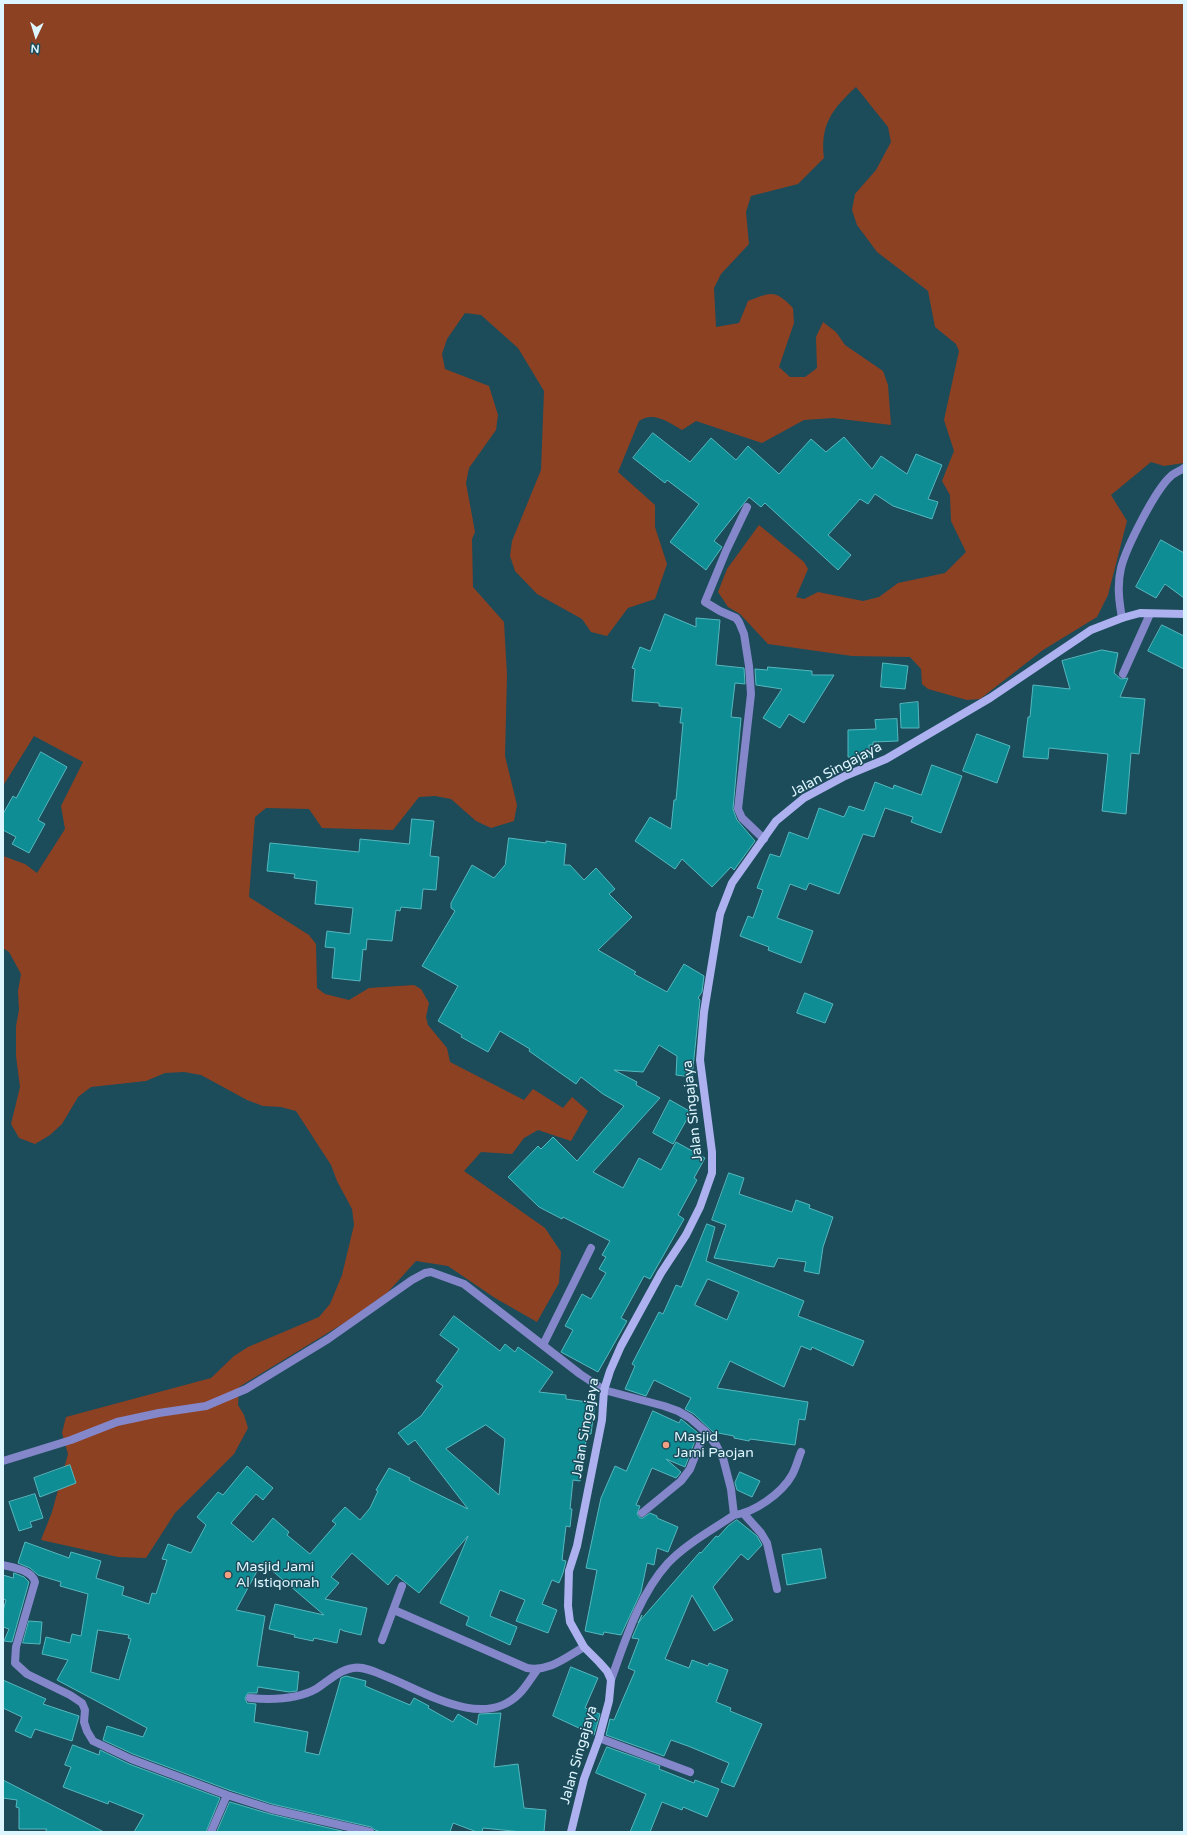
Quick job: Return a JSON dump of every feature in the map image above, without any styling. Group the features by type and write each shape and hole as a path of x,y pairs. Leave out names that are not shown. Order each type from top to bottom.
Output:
{"street":[{"path":"1122,618 1118,595 1121,568 1142,520 1161,488 1171,476 1184,468"},
{"path":"747,507 726,551 705,602 736,618 740,622 744,634 749,666 751,694 738,808 742,818 764,839"},
{"name":"Jalan Singajaya","path":"571,1832 584,1779 599,1738 609,1702 611,1680 607,1671 584,1647 570,1622 568,1606 569,1571 577,1546 602,1420 604,1390 610,1371 621,1346 661,1273 686,1235 707,1190 712,1173 712,1152 700,1060 704,1012 720,914 732,883 776,821 804,798 845,776 886,759 910,745 990,698 1091,630 1122,618 1140,614 1184,614"},
{"path":"1123,674 1150,614"},
{"path":"543,1345 591,1248"},
{"path":"3,1461 71,1440 117,1422 159,1413 206,1406 246,1389 328,1339 412,1280 425,1273 431,1272 464,1284 604,1390 678,1411 690,1418 716,1445 722,1458 731,1489 734,1515"},
{"path":"642,1512 681,1481 690,1469 704,1431"},
{"path":"611,1680 625,1641 653,1582 669,1563 700,1537 734,1515 744,1514 778,1494 792,1475 801,1452"},
{"path":"744,1514 762,1533 767,1543 777,1590"},
{"path":"3,1565 24,1571 32,1576 35,1582 16,1646 15,1663 27,1674 70,1695 82,1703 85,1710 85,1727 93,1741 131,1759 227,1795 271,1809 370,1832"},
{"path":"382,1640 402,1586"},
{"path":"394,1610 508,1662 537,1670 549,1668 584,1647"},
{"path":"250,1698 272,1700 291,1698 314,1690 338,1674 353,1668 371,1670 397,1680 434,1699 457,1706 494,1708 508,1702 518,1695 537,1670"},
{"path":"599,1738 690,1772"},
{"path":"211,1832 227,1795"}],"shaded area":[{"path":"3,3 1184,3 1184,463 1164,466 1151,462 1111,495 1127,521 1108,595 1097,617 1043,650 980,699 967,700 928,689 922,684 921,669 910,657 852,656 768,644 740,614 728,607 718,592 727,569 759,525 804,562 808,569 796,597 804,599 818,592 863,601 879,597 898,583 945,573 966,552 951,521 950,495 942,481 954,451 944,420 959,351 956,344 935,327 928,291 877,252 857,225 852,210 855,194 876,170 891,142 888,127 856,87 834,110 830,118 824,136 824,158 798,184 751,196 746,212 749,244 721,274 714,288 716,327 739,323 748,301 768,294 777,295 793,308 794,323 779,367 790,377 805,377 817,368 816,337 823,322 836,332 845,345 883,371 888,385 891,425 833,418 804,420 762,443 696,421 682,430 655,417 644,418 639,421 618,472 655,505 655,527 667,564 655,599 628,608 607,636 591,632 582,619 537,594 515,571 510,556 512,541 541,470 544,391 518,348 481,315 465,313 447,339 442,354 445,369 489,386 498,415 496,430 469,468 466,483 475,532 472,539 473,587 504,622 507,675 505,756 517,805 514,821 491,828 476,821 451,799 435,796 419,797 393,830 322,828 309,809 266,808 255,817 249,897 309,935 316,944 317,988 325,994 349,1000 369,988 414,985 421,989 429,1003 426,1017 428,1025 447,1048 450,1062 524,1100 533,1089 563,1108 572,1097 588,1111 571,1141 538,1130 524,1138 512,1154 481,1152 464,1171 545,1228 561,1252 559,1283 537,1322 495,1298 448,1266 416,1261 388,1292 349,1320 239,1387 238,1405 244,1415 248,1428 234,1454 175,1513 146,1558 118,1557 41,1540 52,1512 68,1454 62,1433 66,1417 211,1378 234,1356 248,1347 319,1317 330,1304 342,1275 354,1225 352,1209 337,1181 331,1165 296,1111 281,1107 263,1106 247,1100 201,1075 184,1072 165,1073 146,1081 91,1087 78,1097 62,1124 50,1135 35,1144 19,1138 11,1124 20,1087 16,1056 16,1026 19,1010 18,991 21,974 9,952 3,948 3,856 25,864 37,873 65,829 61,806 83,762 34,736 3,786"}],"building":[{"path":"653,433 690,462 711,438 736,460 748,446 779,474 811,439 826,452 844,437 872,469 881,456 907,474 916,454 942,465 928,499 938,502 932,519 893,506 875,494 868,504 860,499 828,535 851,555 838,570 765,503 761,507 749,497 714,541 722,547 706,570 670,542 699,504 667,480 665,483 633,458"},
{"path":"1161,540 1184,553 1184,598 1165,584 1156,598 1136,587"},
{"path":"665,614 696,627 696,618 720,620 716,665 744,668 745,684 735,683 731,717 741,718 733,809 737,820 755,841 734,870 731,867 712,887 682,859 675,869 635,841 650,817 671,829 674,800 676,800 683,723 680,723 682,708 659,706 659,703 632,701 635,669 632,668 640,647 650,651"},
{"path":"1162,625 1184,636 1184,669 1148,651"},
{"path":"1102,650 1118,653 1114,673 1121,679 1128,678 1120,697 1145,699 1139,754 1131,753 1126,814 1102,811 1108,754 1049,748 1048,759 1023,757 1028,717 1030,717 1033,685 1070,689 1062,661"},
{"path":"883,663 908,666 905,689 881,687"},
{"path":"768,667 812,671 812,675 834,675 804,723 789,714 780,728 763,718 782,689 756,685 755,669 767,670"},
{"path":"918,702 919,728 901,728 900,704"},
{"path":"897,719 898,741 873,742 873,745 869,745 870,757 848,757 848,730 876,729 875,720"},
{"path":"977,734 1010,746 997,783 963,771"},
{"path":"41,752 67,767 38,820 45,824 29,853 12,844 16,837 3,830 3,814 13,796 16,798"},
{"path":"932,765 962,776 941,833 911,822 913,817 885,808 874,837 863,834 839,894 809,883 806,890 790,884 777,918 813,931 801,963 768,950 769,947 740,936 748,916 753,918 763,890 757,888 770,854 780,857 789,832 808,839 819,808 844,817 849,806 864,811 875,782 893,789 894,785 921,795"},
{"path":"412,819 434,821 430,856 439,857 436,890 423,889 421,909 401,907 400,911 396,910 392,941 367,939 366,950 363,949 360,981 332,978 335,948 325,947 327,931 350,934 353,908 315,904 317,881 294,878 295,874 267,871 270,843 359,852 360,839 409,844"},
{"path":"509,838 566,844 564,865 570,865 584,880 596,868 615,889 609,894 632,917 598,950 636,972 634,974 667,992 684,964 704,976 702,992 698,998 700,1000 692,1077 676,1075 677,1056 659,1045 643,1072 614,1070 637,1082 636,1085 660,1098 593,1172 623,1188 639,1158 661,1170 676,1142 705,1158 694,1178 697,1180 678,1215 684,1219 650,1279 644,1276 621,1318 627,1321 598,1372 561,1352 573,1330 565,1326 582,1294 591,1299 606,1273 599,1269 606,1257 602,1255 610,1241 563,1217 562,1219 539,1207 508,1177 538,1146 541,1149 553,1137 577,1161 624,1106 603,1094 581,1077 576,1084 529,1051 530,1049 500,1031 488,1052 461,1037 462,1035 438,1021 458,986 422,966 455,911 451,908 451,903 472,865 494,878 505,865"},
{"path":"805,993 833,1004 825,1023 797,1013"},
{"path":"670,1100 691,1112 673,1144 653,1133"},
{"path":"729,1173 744,1178 739,1194 792,1212 796,1200 810,1205 809,1208 833,1217 823,1247 819,1274 804,1271 806,1262 778,1258 774,1267 714,1258 726,1225 712,1220"},
{"path":"707,1224 715,1227 706,1261 804,1301 798,1316 864,1341 853,1366 812,1347 811,1350 801,1346 784,1387 730,1361 717,1388 808,1402 805,1420 799,1419 795,1445 750,1439 749,1441 734,1438 734,1436 713,1432 694,1414 685,1409 691,1398 654,1380 646,1396 625,1389 635,1366 632,1364 659,1312 663,1314 676,1285 681,1287","holes":["708,1279 739,1292 727,1320 695,1305"]},
{"path":"454,1316 500,1351 505,1344 515,1352 518,1347 553,1372 539,1392 566,1395 566,1399 595,1403 591,1434 587,1434 580,1481 573,1480 570,1527 566,1526 562,1560 566,1561 563,1573 559,1583 552,1580 542,1604 557,1610 548,1633 516,1621 525,1600 500,1590 490,1616 517,1627 510,1645 466,1625 469,1617 440,1603 468,1536 419,1593 396,1575 388,1585 352,1553 331,1577 339,1583 325,1599 367,1608 361,1635 340,1629 337,1643 314,1638 313,1641 269,1629 275,1604 324,1615 262,1562 236,1610 265,1616 257,1666 299,1672 297,1691 289,1692 258,1687 257,1693 248,1693 245,1698 247,1703 256,1704 254,1722 308,1732 305,1752 319,1755 341,1678 346,1676 366,1681 365,1686 410,1705 414,1698 453,1722 458,1714 477,1725 479,1714 501,1713 494,1767 518,1764 524,1808 546,1810 544,1832 522,1832 483,1828 482,1832 477,1832 453,1823 450,1832 381,1832 371,1827 272,1804 229,1790 133,1754 103,1740 107,1726 143,1737 147,1728 57,1680 68,1660 42,1654 46,1637 70,1643 72,1634 81,1636 88,1594 60,1586 61,1582 38,1575 30,1568 18,1563 25,1542 69,1558 71,1552 101,1561 96,1578 124,1587 122,1595 149,1604 152,1593 156,1594 167,1560 162,1559 168,1544 191,1553 206,1525 197,1517 218,1492 223,1495 247,1466 273,1488 263,1500 256,1494 231,1523 253,1542 273,1518 289,1532 287,1535 310,1554 336,1524 332,1521 345,1507 360,1520 370,1508 378,1491 376,1490 389,1468 410,1478 409,1480 468,1509 415,1440 408,1445 398,1433 421,1416 443,1386 436,1381 459,1349 440,1335","holes":["486,1425 505,1439 499,1495 446,1449","98,1630 129,1635 128,1638 131,1639 119,1680 91,1672"]},
{"path":"653,1411 679,1423 681,1419 698,1433 685,1467 666,1459 681,1472 677,1477 676,1478 652,1468 636,1505 640,1506 637,1514 640,1518 643,1518 650,1513 657,1516 657,1518 678,1527 668,1552 657,1548 654,1565 647,1563 641,1592 621,1635 604,1632 603,1635 585,1631 597,1570 586,1568 601,1498 615,1466 626,1471"},
{"path":"70,1465 76,1483 40,1497 34,1478"},
{"path":"740,1472 760,1481 752,1497 737,1490 735,1483"},
{"path":"35,1494 43,1518 30,1522 32,1527 19,1531 9,1502"},
{"path":"737,1520 757,1536 762,1545 748,1560 741,1554 713,1587 733,1620 714,1631 692,1595 665,1659 689,1668 692,1660 708,1666 709,1663 728,1670 716,1702 731,1708 730,1711 762,1724 734,1787 721,1782 729,1763 688,1746 671,1740 664,1756 606,1735 610,1719 614,1720 635,1671 628,1668 639,1639 632,1638 639,1622 700,1552 701,1553 716,1536 718,1537 728,1526"},
{"path":"821,1549 826,1578 787,1585 782,1555"},
{"path":"14,1573 24,1577 29,1582 12,1642 4,1641 9,1629 3,1627 3,1611 6,1600 3,1599 3,1575 13,1578"},
{"path":"29,1621 42,1622 40,1644 23,1643"},
{"path":"571,1667 598,1678 585,1708 600,1714 594,1735 553,1716"},
{"path":"3,1680 46,1699 43,1704 79,1716 72,1741 35,1729 31,1738 15,1731 22,1717 3,1708"},
{"path":"73,1745 99,1755 100,1750 129,1764 220,1798 206,1832 134,1832 144,1815 109,1801 108,1804 63,1787 71,1767 65,1765"},
{"path":"607,1747 660,1766 659,1769 694,1783 695,1780 719,1789 707,1817 683,1807 682,1810 662,1802 650,1832 630,1832 646,1794 596,1773"},
{"path":"3,1780 104,1832 45,1832 47,1829 19,1829 19,1808 16,1807 17,1800 3,1798"},
{"path":"230,1802 270,1814 346,1832 217,1832"}],"place":[{"name":"Masjid Jami Paojan","path":"666,1445"},
{"name":"Masjid Jami Al Istiqomah","path":"228,1575"}]}
